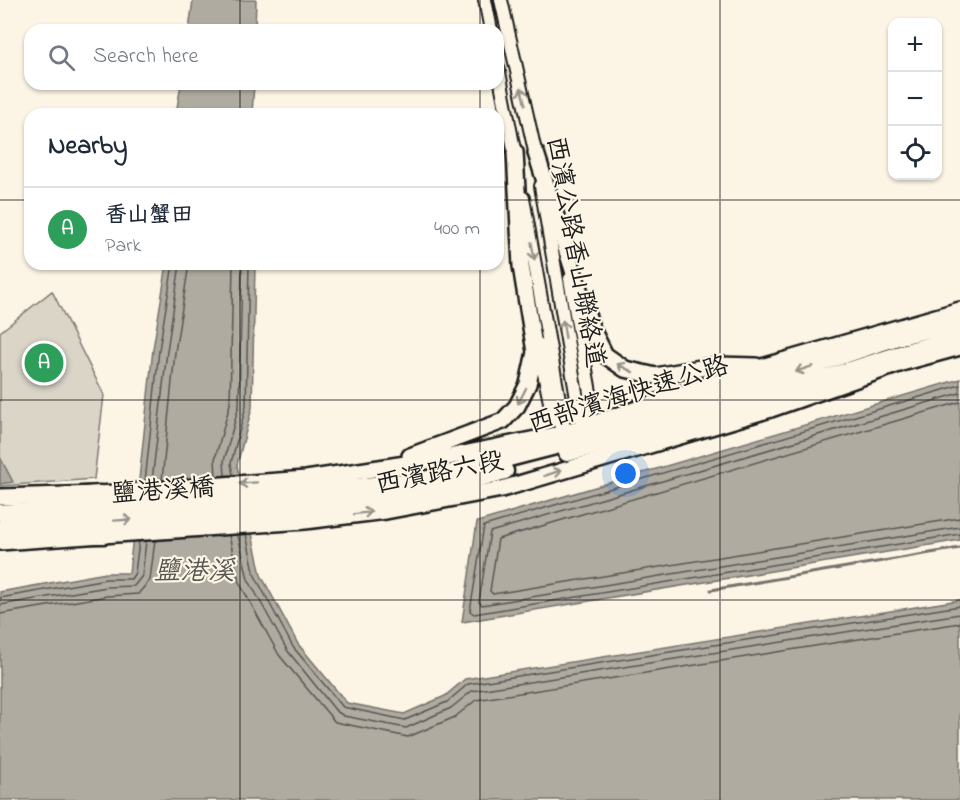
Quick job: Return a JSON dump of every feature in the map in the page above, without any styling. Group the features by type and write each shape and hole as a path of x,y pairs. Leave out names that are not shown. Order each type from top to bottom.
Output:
{"highway":[{"name":"西部濱海快速公路","path":"587,444 901,336 960,321"},
{"name":"西部濱海快速公路","path":"306,500 424,480 570,442 587,444 702,418 909,351 960,337"},
{"path":"0,531 24,518 100,494"},
{"name":"鹽港溪橋","path":"24,518 306,500"},
{"path":"0,505 24,518"},
{"path":"0,513 104,535"}],"main road":[{"path":"360,470 424,452 503,421 517,406 528,384 535,352 521,266 515,152"},
{"path":"536,153 591,327 605,355 625,369 656,376 717,364 765,366"},
{"name":"西濱路六段","path":"306,500 386,511 502,489 587,444 765,366 960,310"},
{"name":"西濱路六段","path":"587,444 771,409 904,362 960,348"},
{"name":"西濱路六段","path":"306,500 360,470 570,442"},
{"name":"鹽港溪橋","path":"100,494 306,500"},
{"path":"0,497 24,518 0,542"},
{"name":"鹽港溪橋","path":"104,535 306,500"}],"street":[{"path":"485,0 490,24"},
{"name":"西濱公路香山聯絡道","path":"501,0 536,153 587,444"},
{"name":"西濱公路香山聯絡道","path":"503,90 570,442"},
{"path":"563,237 592,404 587,444"},
{"path":"521,266 552,412 570,442"}],"shaded area":[{"path":"52,291 104,395 94,479 0,486 0,332"}],"water":[{"path":"193,0 256,0 255,24 190,24"},
{"path":"180,90 254,90 252,108 177,108"},
{"name":"鹽港溪","path":"166,270 255,270 252,408 237,465 261,575 298,644 347,703 404,714 445,696 465,679 960,600 960,800 0,800 0,592 106,573 129,573 153,349"},
{"path":"960,379 960,540 462,622 477,522"},
{"path":"0,457 13,482 0,484"}],"waterway":[{"path":"711,590 960,548"}],"place":[{"name":"香山蟹田","path":"44,363"}]}
